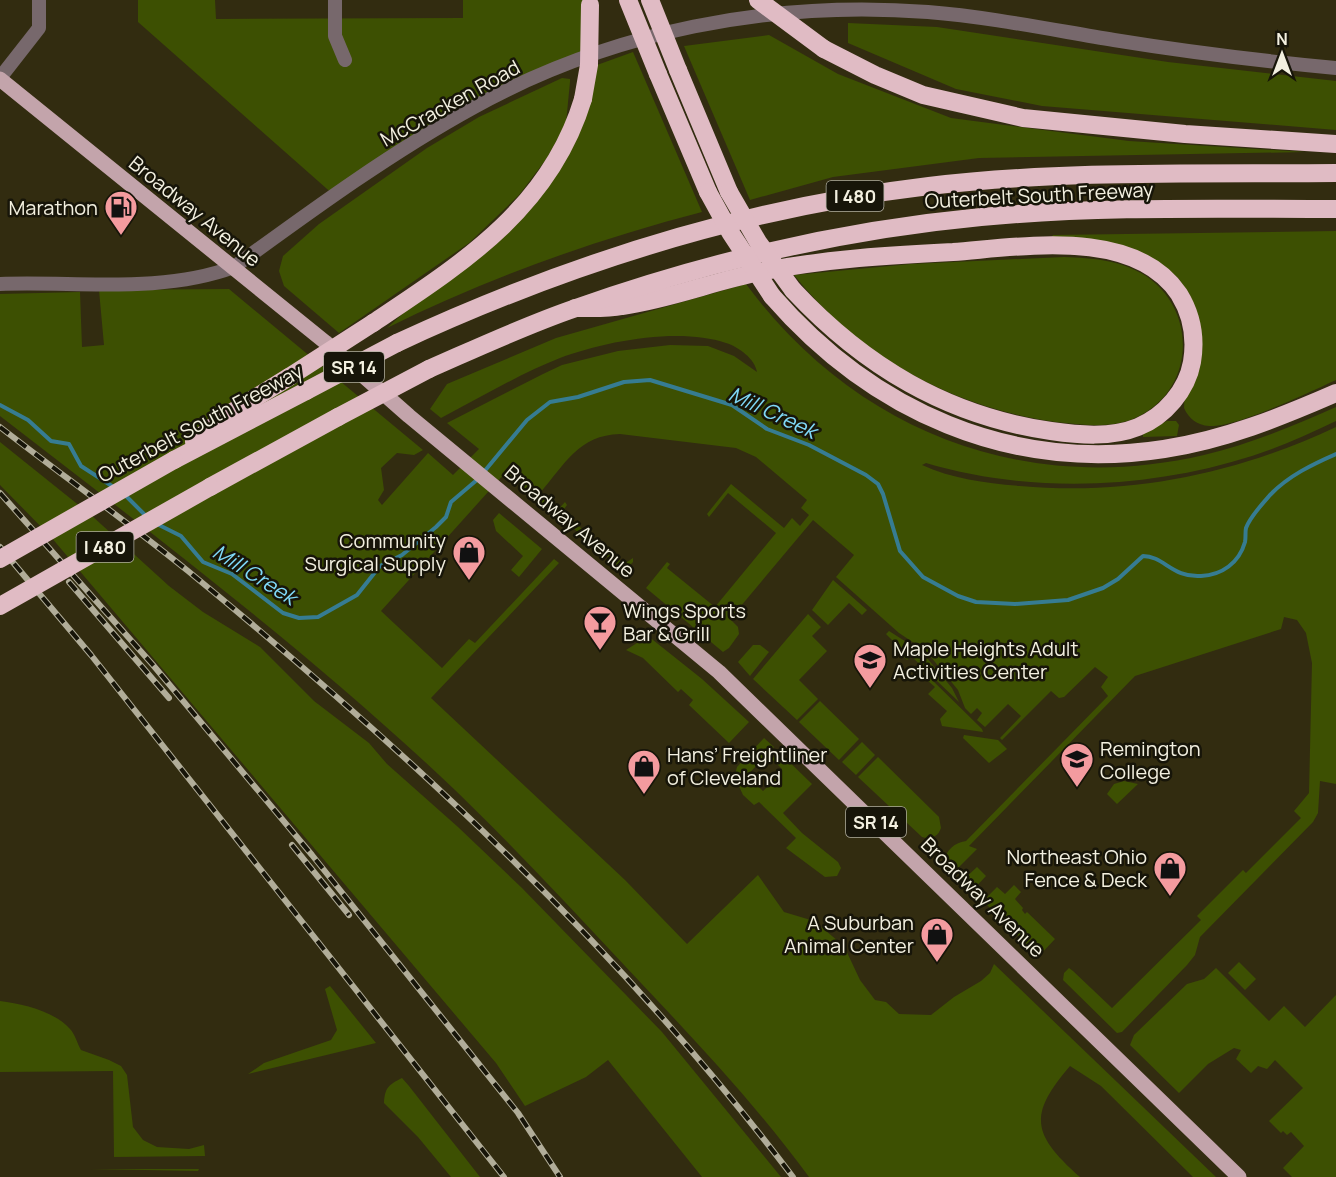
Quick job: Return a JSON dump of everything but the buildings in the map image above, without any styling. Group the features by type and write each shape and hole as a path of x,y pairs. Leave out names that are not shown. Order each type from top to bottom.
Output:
{"highway":[{"path":"628,0 708,192 730,232 772,296 825,350 860,379 902,405 985,438 1030,447 1086,453 1163,449 1206,441 1256,426 1336,393"},
{"path":"575,308 620,307 762,272 835,261 1020,247 1082,247 1130,256 1152,267 1170,282 1191,320 1194,344 1191,368 1180,392 1167,408 1136,428 1093,434 1031,428 972,413 900,380 845,341 793,290 758,242 729,192 650,0"},
{"path":"758,0 824,49 874,75 923,95 1023,118 1163,132 1336,144"},
{"path":"174,460 226,416 374,323 461,262 529,200 560,157 583,99 589,65 589,2"},
{"name":"Outerbelt South Freeway","path":"0,559 174,460 397,343 526,286 608,257 703,228 824,202 929,186 1000,179 1114,174 1336,172"},
{"name":"Outerbelt South Freeway","path":"0,606 210,487 429,369 575,308 664,278 835,238 982,217 1075,212 1336,209"}],"main road":[{"name":"Broadway Avenue","path":"0,79 136,192 234,267 737,688 1239,1177"}],"street":[{"path":"0,79 39,28 39,0"},
{"path":"334,0 335,36 345,60"},
{"path":"952,0 952,15"},
{"name":"McCracken Road","path":"0,284 173,282 203,278 234,267 365,175 447,122 530,79 595,54 685,28 772,14 830,9 952,15 1179,49 1336,68"}],"green space":[{"path":"138,0 215,0 216,19 463,18 463,0 589,0 587,57 530,79 335,196 138,22"},
{"path":"848,23 937,27 1168,62 1336,81 1336,130 1042,106 956,89 848,43"},
{"path":"769,35 838,74 951,118 1129,141 1305,152 979,158 833,177 750,200 684,46"},
{"path":"633,52 702,212 621,235 542,262 464,293 387,328 410,307 518,222 597,65"},
{"path":"562,78 570,79 566,123 547,158 519,195 469,243 339,333 284,286 279,271 283,256 319,224 427,148 479,117"},
{"path":"1336,231 1336,380 1254,415 1221,425 1209,426 1194,421 1184,408 1190,295 1178,278 1162,265 1051,238 1053,235"},
{"path":"1086,258 1127,266 1146,276 1163,291 1175,309 1181,329 1183,350 1179,370 1170,388 1156,405 1137,417 1108,425 1056,422 981,405 945,391 911,374 848,330 794,275 911,264"},
{"path":"746,284 790,335 838,379 891,414 948,440 1009,458 1072,467 1137,466 1204,455 1238,446 1336,407 1336,421 1252,456 1213,467 1131,481 1089,484 1006,480 926,463 922,465 969,480 1020,486 1102,488 1182,478 1221,469 1260,457 1336,427 1336,784 1320,781 1318,813 1313,822 1200,937 1195,955 1187,965 1122,1032 1117,1033 1063,980 1064,973 1069,968 1112,1008 1201,920 1197,916 1243,870 1246,873 1301,818 1294,811 1309,793 1312,663 1306,633 1297,620 1284,617 1281,629 1135,676 969,846 977,849 953,873 942,862 949,851 954,845 966,841 1108,696 1101,687 1108,677 1095,667 1064,697 1059,698 1051,691 1002,740 1000,738 1021,716 1008,704 985,727 977,720 982,713 977,708 971,714 965,708 958,690 926,651 899,633 836,577 854,555 813,520 730,619 738,627 739,634 729,648 723,652 646,588 667,562 670,564 667,568 715,607 776,533 728,493 709,517 707,514 731,484 784,528 792,518 800,526 809,515 801,508 807,500 756,457 736,448 620,434 606,436 583,445 565,462 540,493 547,500 544,504 506,472 381,611 442,668 469,639 475,643 554,559 559,563 431,698 625,880 687,944 758,875 784,912 814,921 844,946 860,980 875,1000 886,1002 899,1014 931,1015 954,997 981,981 990,973 994,964 1216,1177 1193,1177 1101,1086 1070,1066 1047,1099 1042,1112 1041,1124 1045,1137 1053,1149 1080,1177 809,1177 766,1122 697,1043 533,868 438,774 386,726 278,634 0,416 0,294 80,292 82,347 104,345 99,290 229,289 423,450 414,455 397,453 381,468 384,490 378,500 382,505 428,453 453,475 479,449 447,423 562,365 618,351 670,345 708,346 734,356 757,372 746,354 726,343 687,336 643,338 598,346 560,358 441,418 430,409 447,384 556,338"},
{"path":"1167,421 1176,421 1179,425 1177,436 1143,437 1143,433"},
{"path":"0,442 91,515 169,586 203,612 260,647 314,701 369,743 387,764 522,888 662,1032 781,1177 702,1177 608,1060 586,1077 525,1106 496,1063 51,537 0,485"},
{"path":"565,502 567,505 562,512 624,564 633,558 633,562 624,571 555,513"},
{"path":"499,513 542,549 519,577 511,570 523,556 496,531 493,520"},
{"path":"833,580 867,610 862,615 849,603 828,625 812,610"},
{"path":"808,614 821,627 812,636 827,651 799,680 818,699 797,720 753,679"},
{"path":"889,631 922,652 952,688 959,702 911,656 907,660 896,649 898,646 886,634"},
{"path":"648,636 702,679 749,722 729,743 689,705 693,700 681,689 678,692 643,658 626,650"},
{"path":"753,645 760,645 769,652 750,676 738,662"},
{"path":"930,678 983,732 942,726 940,719 947,711 928,694 935,687 927,680"},
{"path":"820,701 859,739 839,760 799,722"},
{"path":"964,735 998,740 1007,749 989,763 963,738"},
{"path":"764,738 774,747 740,783 745,788 753,781 763,791 781,774 782,769 772,759 779,752 812,784 783,813 802,833 838,862 841,868 837,876 825,877 786,848 796,838 759,802 754,805 743,795 738,784 735,786 733,782 737,767"},
{"path":"862,742 875,755 856,775 842,762"},
{"path":"878,757 939,817 941,828 936,836 922,837 858,777"},
{"path":"1124,781 1138,784 1117,804 1107,794 1114,784"},
{"path":"977,867 986,876 972,891 962,881"},
{"path":"1014,885 1021,892 1015,899 1025,914 1027,912 1055,939 1039,956 983,901 997,887 1005,894"},
{"path":"1239,962 1256,979 1245,990 1228,973"},
{"path":"1216,968 1269,1021 1284,1006 1305,1027 1336,995 1336,1177 1292,1177 1283,1168 1304,1146 1291,1132 1287,1135 1283,1131 1281,1133 1269,1121 1303,1088 1275,1060 1267,1069 1258,1066 1251,1073 1236,1059 1241,1050 1234,1048 1208,1064 1179,1093 1130,1045 1134,1035 1187,984 1204,979"},
{"path":"330,986 376,1043 248,1074 264,1063 331,1040 337,1030 325,989"},
{"path":"0,1001 28,1006 56,1017 72,1031 81,1050 121,1066 127,1075 133,1127 143,1140 157,1147 189,1149 204,1145 205,1156 114,1157 113,1071 0,1072"},
{"path":"402,1078 480,1177 451,1177 418,1137 384,1103 388,1088"},
{"path":"90,1169 199,1169 198,1171"}],"waterway":[{"name":"Mill Creek","path":"483,473 527,420 550,402 578,397 624,382 650,380 732,405 767,429 809,445 866,475 878,484 883,494 900,551 923,577 958,596 976,602 1015,604 1068,600 1103,588 1118,579 1143,556 1157,559 1175,571 1191,576 1209,575 1223,570 1239,556 1245,542 1248,524 1270,495 1293,476 1336,454"},
{"name":"Mill Creek","path":"0,405 28,420 51,441 69,444 81,466 115,488"},
{"name":"Mill Creek","path":"157,524 181,536 203,562 232,574 283,613 299,618 318,617 357,595 380,566 402,555 436,527 446,517 451,502 478,479"},
{"name":"Mill Creek","path":"124,494 146,516"}],"railway":[{"path":"0,427 188,571 351,710 431,782 584,932 657,1011 793,1177"},
{"path":"0,493 153,665 312,855 518,1113 560,1177"},
{"path":"0,547 91,655 504,1177"},
{"path":"69,582 169,698"},
{"path":"292,845 349,915"}],"place":[{"name":"Marathon","path":"121,236"},
{"name":"Community Surgical Supply","path":"469,581"},
{"name":"Wings Sports Bar & Grill","path":"600,651"},
{"name":"Maple Heights Adult Activities Center","path":"870,689"},
{"name":"Remington College","path":"1077,788"},
{"name":"Hans’ Freightliner of Cleveland","path":"644,795"},
{"name":"Northeast Ohio Fence & Deck","path":"1170,897"},
{"name":"A Suburban Animal Center","path":"937,963"}]}
